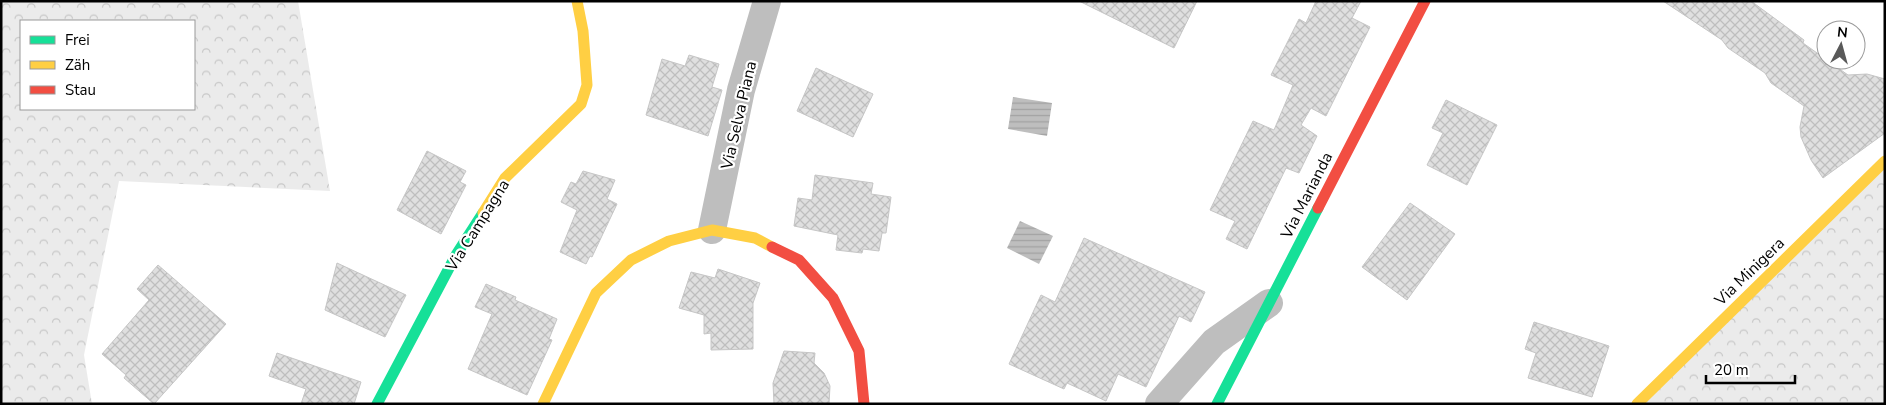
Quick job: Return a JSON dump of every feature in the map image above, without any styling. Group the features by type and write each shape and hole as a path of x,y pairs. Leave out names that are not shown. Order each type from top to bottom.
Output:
{"street":[{"name":"Via Campagna","path":"378,404 456,255 505,178 581,104 587,85 583,31 577,1"},
{"name":"Via Selva Piana","path":"712,230 742,90 767,1"},
{"name":"Via Marianda","path":"1217,404 1425,1"},
{"name":"Via Minigera","path":"1637,404 1885,160"},
{"path":"543,404 596,293 631,260 669,241 712,230 755,238 799,260 833,298 859,351 864,404"},
{"path":"1159,404 1214,342 1269,303"}],"green space":[{"path":"1,1 298,1 330,191 119,181 84,355 92,404 1,404"},
{"path":"1885,161 1885,404 1637,404"}],"shaded area":[{"path":"1013,97 1052,103 1047,136 1008,129"},
{"path":"1020,221 1053,236 1039,264 1007,248"}],"building":[{"path":"1079,1 1197,1 1174,48"},
{"path":"1316,1 1361,1 1352,18 1370,27 1326,116 1311,108 1301,125 1317,136 1299,173 1286,168 1247,249 1226,239 1235,221 1210,210 1253,121 1274,130 1293,85 1271,75 1299,19 1306,23"},
{"path":"1663,1 1751,1 1804,40 1803,43 1816,52 1816,70 1841,70 1848,75 1867,74 1885,79 1885,133 1823,178 1811,160 1801,137 1800,127 1804,106 1771,83 1765,73 1728,48 1722,40"},
{"path":"689,55 719,64 712,87 722,90 708,136 646,115 662,59 685,66"},
{"path":"816,68 873,94 853,137 797,111"},
{"path":"1446,100 1497,125 1467,185 1427,165 1443,133 1432,128"},
{"path":"427,151 466,171 460,182 466,185 441,234 397,210"},
{"path":"583,171 615,180 607,199 617,204 592,257 590,256 586,264 560,252 577,210 561,202 571,182 576,184"},
{"path":"815,175 873,183 871,194 891,197 886,233 882,233 879,251 863,249 862,253 836,250 838,235 794,226 798,198 812,200"},
{"path":"1410,203 1455,234 1407,300 1362,267"},
{"path":"1084,238 1205,292 1191,322 1179,316 1146,387 1118,374 1106,401 1067,383 1064,389 1009,364 1041,295 1055,302"},
{"path":"337,263 406,295 385,337 325,310"},
{"path":"158,265 226,324 154,404 124,378 126,375 102,354 149,300 137,289"},
{"path":"718,269 760,283 753,303 753,349 711,350 711,333 704,334 704,315 679,308 691,272 715,278"},
{"path":"486,284 516,297 515,300 557,319 549,339 552,340 527,395 468,369 492,314 475,307"},
{"path":"1534,322 1609,346 1592,397 1528,378 1536,353 1525,349"},
{"path":"784,351 815,353 814,363 824,373 830,386 829,404 774,404 773,383"},
{"path":"277,353 361,382 354,404 301,404 306,389 269,376"}],"traffic: fast":[{"path":"1217,404 1318,208"},
{"path":"377,404 456,255 483,213"}],"traffic: slow":[{"path":"483,213 505,178 581,104 587,85 583,31 577,1"},
{"path":"1637,404 1885,161"},
{"path":"543,404 596,293 631,260 669,241 712,230 755,238 772,247"}],"traffic: jam":[{"path":"1318,208 1425,1"},
{"path":"772,247 799,260 833,298 859,351 864,404"}]}
